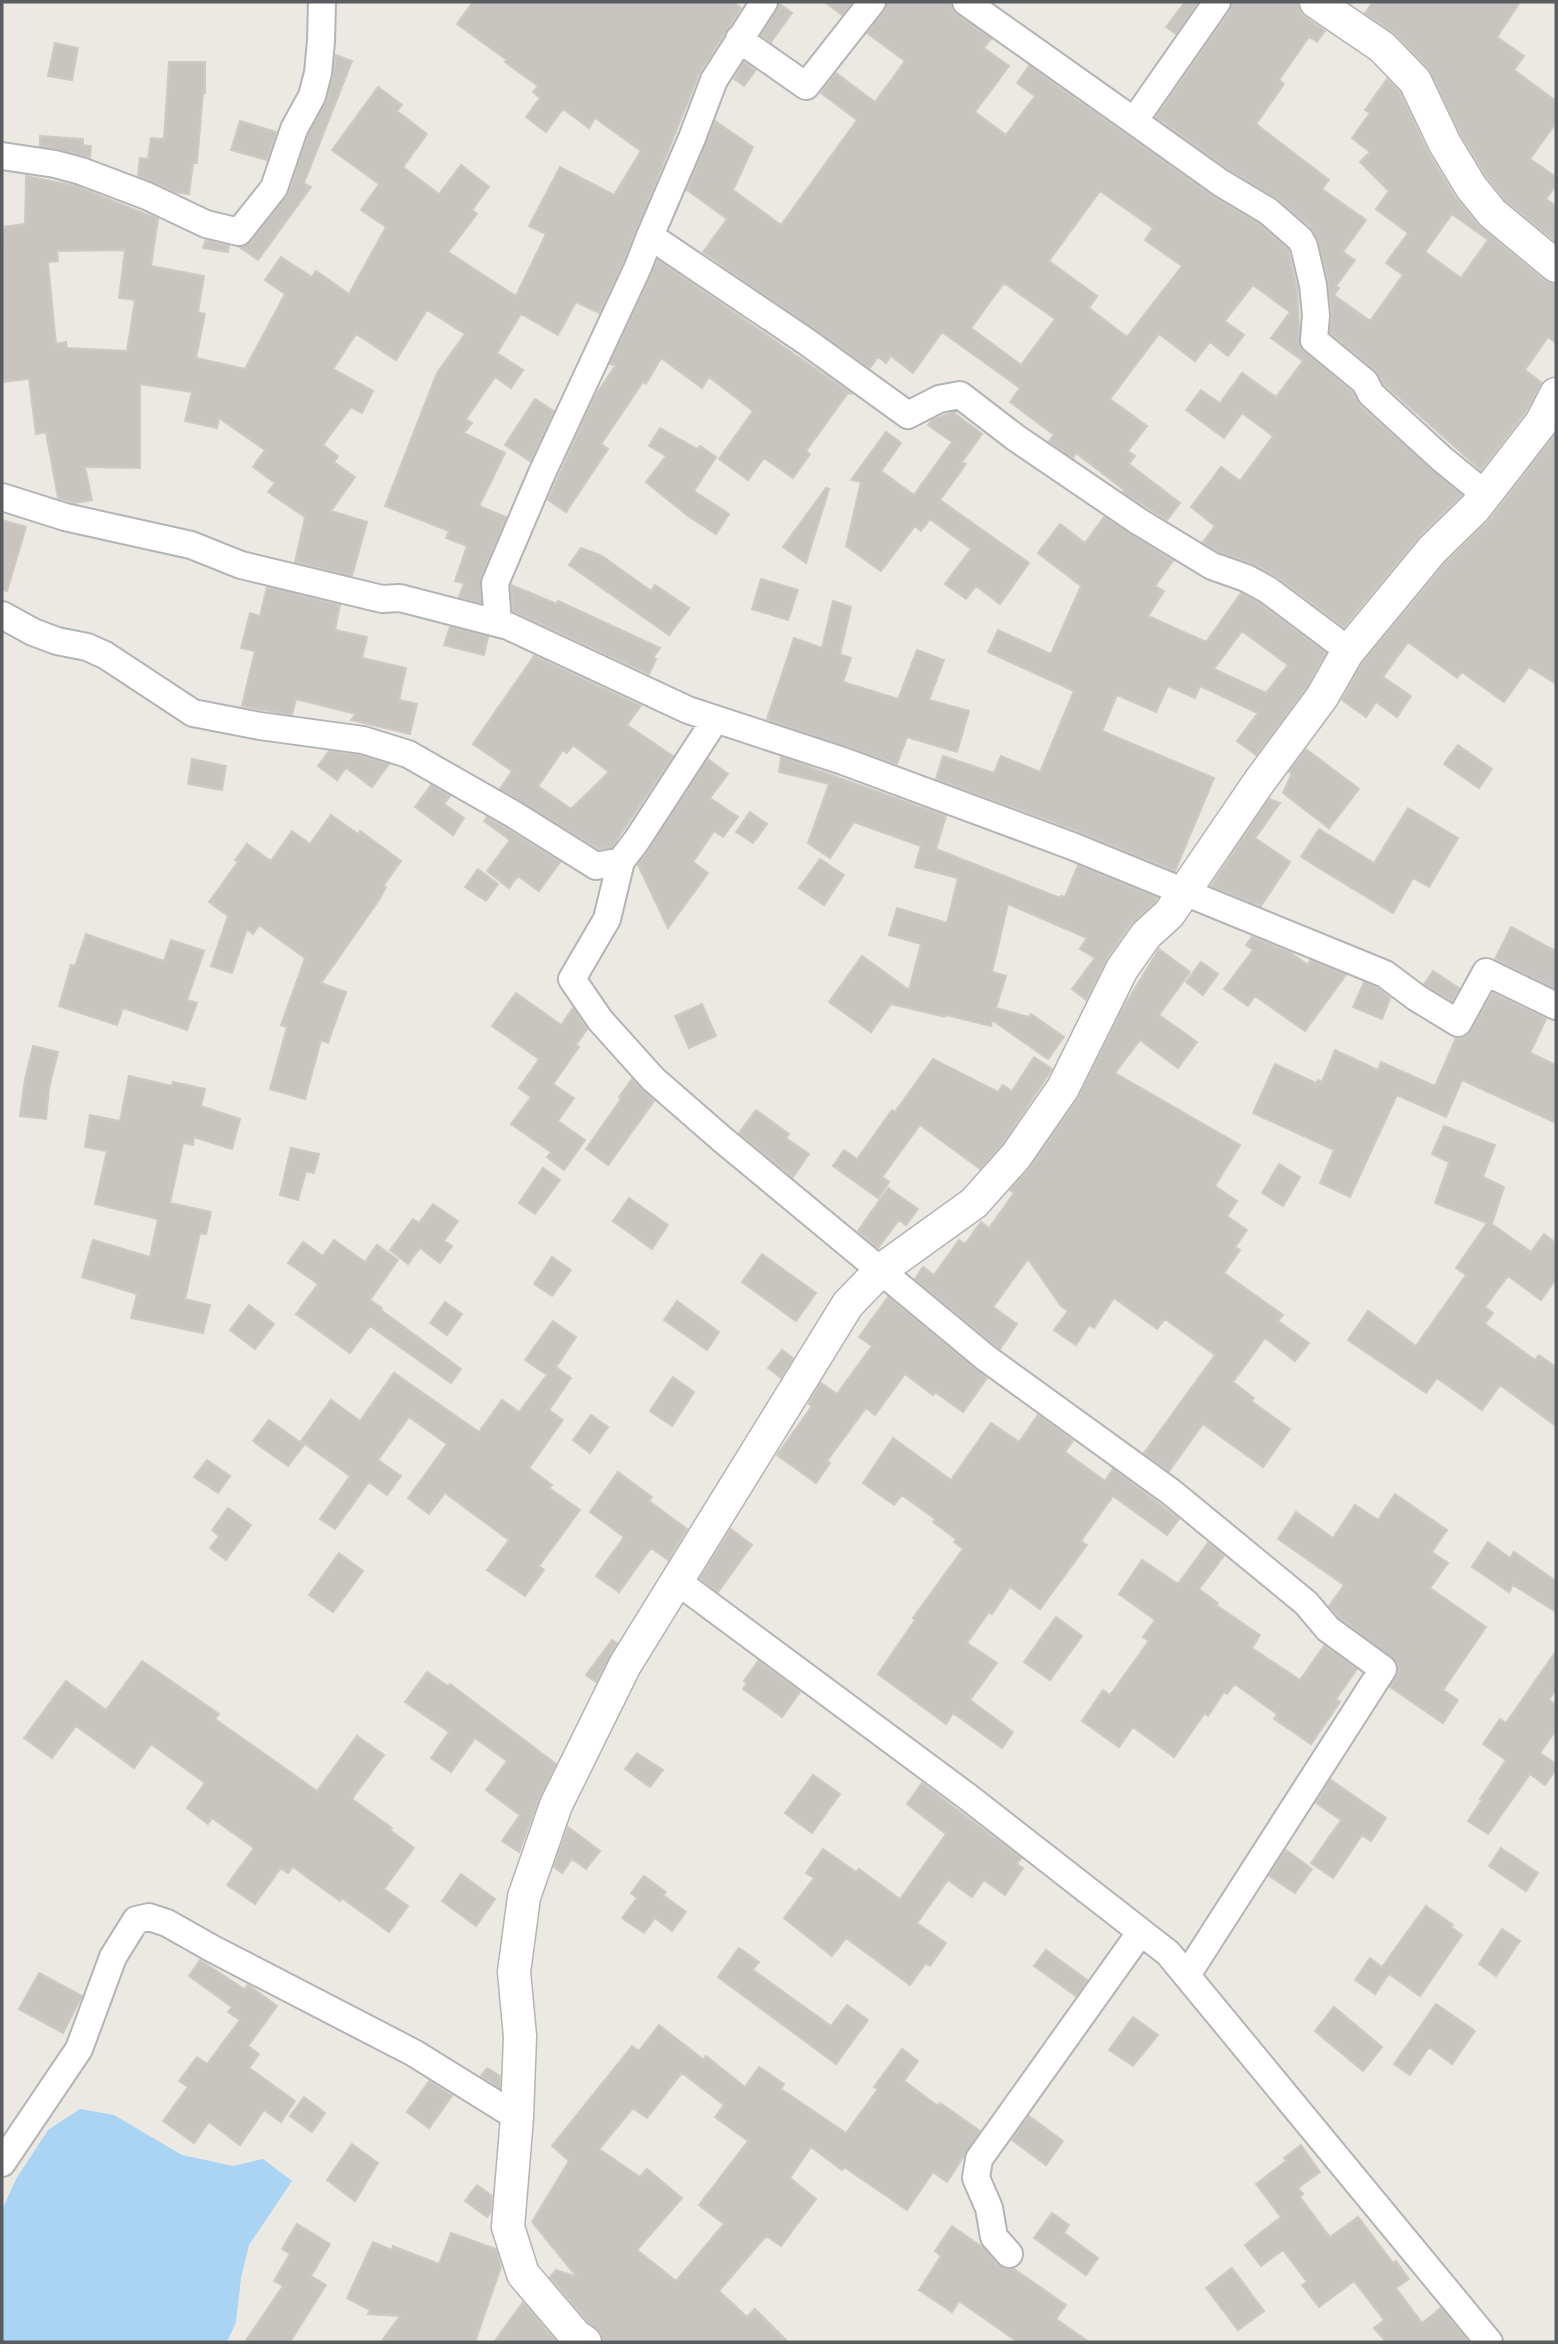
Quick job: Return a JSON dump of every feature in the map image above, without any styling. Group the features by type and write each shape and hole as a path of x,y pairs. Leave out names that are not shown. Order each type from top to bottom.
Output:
{"street":[{"path":"2,156 81,171 138,192 206,224 239,232 274,188 294,129 312,96 318,73 322,2"},
{"path":"498,624 495,583 542,473 638,267 713,80 764,2"},
{"path":"739,39 806,86 872,2"},
{"path":"966,2 1222,183 1268,211 1300,239 1313,285 1316,315 1314,340 1365,382 1371,394 1486,495"},
{"path":"1134,121 1217,2"},
{"path":"1316,2 1382,47 1415,81 1445,145 1471,187 1492,213 1556,266"},
{"path":"650,236 807,342 908,415 939,399 960,395 1016,438 1138,521 1212,566 1246,578 1268,590 1340,644 1347,653"},
{"path":"585,2342 575,2335 523,2274 508,2227 520,2036 514,1972 524,1897 556,1805 625,1665 848,1304 881,1270 974,1203 1016,1156 1063,1088 1122,969 1146,935 1169,914 1266,772 1322,697 1347,653 1432,550 1549,429 1556,394"},
{"path":"2,497 65,517 191,545 241,565 382,599 400,598 508,626 652,695 715,720 868,771 1072,846 1385,974 1458,1023 1486,972 1556,1006"},
{"path":"2,615 33,632 57,641 87,647 105,655 193,713 260,726 363,740 408,754 513,814 596,866 621,861"},
{"path":"715,720 621,861 607,919 572,979 600,1020 653,1079 986,1358 1181,1500 1306,1603 1328,1629 1383,1669 1187,1975"},
{"path":"677,1581 968,1797 1140,1933 1168,1952 1489,2342"},
{"path":"2,2163 79,2049 113,1957 136,1920 149,1917 167,1923 414,2053 517,2117"},
{"path":"1009,2254 993,2237 989,2208 976,2178 979,2159 1140,1933"}],"water":[{"path":"80,2109 114,2115 182,2155 233,2166 263,2159 292,2181 249,2245 241,2278 236,2322 227,2342 2,2341 2,2210 16,2179 48,2130"}],"building":[{"path":"473,2 733,2 741,8 699,74 624,261 599,313 576,302 558,335 521,314 497,353 523,370 511,388 495,377 466,419 472,423 464,433 505,453 479,506 506,517 481,577 481,603 459,597 464,583 455,581 467,546 446,538 449,531 385,506 437,373 465,334 427,310 396,360 356,334 333,369 373,391 362,413 351,407 323,445 338,456 334,462 355,477 331,511 367,522 352,576 295,562 305,517 268,492 275,483 253,467 265,450 219,418 217,428 185,421 192,392 140,384 140,468 85,467 92,500 75,503 58,498 46,432 36,434 29,379 3,382 2,227 25,224 26,176 76,186 158,219 151,266 204,276 198,312 205,314 196,358 245,369 285,294 265,280 281,257 312,277 316,271 349,294 386,227 361,210 379,184 332,150 378,87 402,105 397,111 427,134 403,167 439,194 461,165 489,187 472,210 477,214 448,252 516,296 546,234 529,226 560,167 614,195 641,151 595,118 589,128 563,109 546,132 526,117 540,98 533,92 538,86 457,24","holes":["125,250 119,298 135,300 127,351 67,348 66,342 56,344 48,262 58,261 57,251"]},
{"path":"825,2 852,2 842,15"},
{"path":"887,2 950,2 957,15 991,39 984,48 1009,66 975,112 1006,135 1035,96 1017,83 1029,66 1212,196 1259,224 1288,249 1297,288 1300,347 1352,392 1360,406 1462,495 1418,538 1344,627 1276,576 1251,563 1219,552 1203,542 1215,526 1191,507 1221,467 1240,481 1273,436 1242,413 1224,438 1186,410 1201,390 1220,403 1242,373 1276,397 1303,361 1271,338 1290,312 1253,285 1225,321 1244,335 1228,356 1210,342 1195,361 1159,334 1110,399 1147,426 1128,451 1135,456 1129,464 1180,503 1167,520 1123,492 1124,490 1076,453 1073,458 1049,441 1054,435 1010,402 1020,388 942,332 913,373 891,356 886,363 878,357 870,368 703,252 727,219 687,190 715,121 753,147 733,190 781,225 857,120 821,93 836,73 875,102 905,61 867,33 884,12","holes":["1100,191 1153,228 1145,240 1182,266 1127,337 1089,308 1097,296 1049,261","1004,283 1055,319 1021,365 971,328"]},
{"path":"1185,2 1198,2 1176,34 1166,27"},
{"path":"1233,2 1298,2 1305,17 1325,31 1317,42 1309,37 1279,80 1284,84 1256,124 1329,180 1322,189 1366,220 1343,252 1355,260 1336,286 1339,288 1334,295 1370,321 1403,275 1386,263 1408,233 1376,209 1389,191 1360,162 1370,152 1352,138 1370,113 1365,110 1387,79 1400,92 1428,152 1455,197 1478,225 1544,280 1556,284 1556,343 1548,337 1525,370 1542,383 1525,413 1481,470 1384,384 1375,370 1330,333 1332,313 1328,281 1319,242 1311,227 1276,198 1230,170 1156,117 1230,11","holes":["1452,214 1488,240 1461,278 1425,252"]},
{"path":"1373,2 1520,2 1497,37 1524,56 1514,70 1556,101 1556,123 1530,159 1556,177 1556,185 1546,199 1556,206 1556,242 1505,200 1486,176 1461,135 1428,69 1395,34 1365,13"},
{"path":"780,4 792,13 771,42 761,35"},
{"path":"55,43 78,48 72,80 48,76"},
{"path":"336,55 352,61 304,183 311,187 258,260 239,247 251,242 289,193 308,135 327,100"},
{"path":"169,62 205,62 205,93 197,163 193,163 189,194 175,192 138,176 140,158 148,159 151,138 164,139"},
{"path":"744,62 756,70 744,86 734,79"},
{"path":"240,121 276,132 267,160 231,150"},
{"path":"40,136 83,139 83,145 91,146 90,157 40,146"},
{"path":"206,240 229,246 228,252 203,248"},
{"path":"658,260 852,394 848,393 806,451 810,454 793,478 764,458 748,480 719,459 753,411 709,377 702,388 661,358 646,384 643,382 601,444 608,449 566,512 548,500 595,396 615,366 610,364"},
{"path":"535,399 554,411 530,461 505,445"},
{"path":"953,412 982,434 962,462 966,464 940,500 1029,563 1000,604 976,586 966,599 945,584 971,549 930,519 921,531 915,526 881,571 846,546 861,482 851,480 886,432 901,443 881,471 914,495 952,442 928,425 932,420"},
{"path":"660,428 697,449 700,446 716,457 694,491 729,514 716,534 688,516 646,482 666,456 649,446"},
{"path":"1556,433 1556,684 1529,667 1504,702 1462,672 1457,678 1408,642 1383,677 1411,696 1397,717 1376,702 1366,717 1342,700 1362,663 1446,562 1490,519"},
{"path":"826,488 829,489 806,563 783,547"},
{"path":"1104,517 1173,561 1155,586 1164,591 1148,616 1206,642 1241,593 1259,603 1326,653 1307,687 1256,755 1237,741 1258,713 1200,686 1195,698 1168,686 1156,712 1117,695 1102,731 1214,778 1175,871 1078,831 936,779 943,756 994,773 1001,756 1040,772 1074,691 988,652 998,630 1051,654 1081,586 1038,553 1060,524 1085,543","holes":["1242,631 1288,665 1266,693 1214,669"]},
{"path":"2,520 26,527 7,591 2,590"},
{"path":"581,548 602,556 651,591 655,585 689,608 669,635 569,565"},
{"path":"761,579 798,590 788,620 752,609"},
{"path":"511,585 557,604 558,601 660,648 653,658 656,659 649,674 513,611"},
{"path":"267,587 340,605 335,630 367,637 362,658 406,668 399,700 417,704 410,734 351,720 356,714 296,699 292,715 242,706 255,651 241,648 250,613 260,616"},
{"path":"833,601 851,607 840,654 851,658 843,682 898,699 917,650 944,660 929,700 969,711 957,752 907,737 897,764 767,719 794,638 822,648"},
{"path":"450,627 488,637 484,655 444,645"},
{"path":"534,656 641,706 627,725 673,756 612,847 599,849 500,789 512,771 473,744","holes":["573,745 609,772 571,809 538,786 563,750 567,753"]},
{"path":"1458,745 1492,769 1479,788 1444,764"},
{"path":"1306,749 1359,789 1329,828 1283,793 1292,773 1289,772"},
{"path":"329,751 360,755 389,764 372,787 346,768 337,780 318,766"},
{"path":"781,757 946,816 936,849 1060,898 1065,897 1078,865 1157,898 1131,924 1107,958 1086,1000 1072,989 1095,958 1080,949 1087,938 1008,904 992,972 1006,976 996,1008 1029,1017 1031,1014 1064,1037 1048,1059 992,1020 991,1026 891,1004 871,1032 829,1002 862,956 909,990 921,944 889,935 897,908 947,923 958,878 915,867 921,846 854,822 830,858 808,843 829,784 779,772"},
{"path":"192,759 226,766 222,790 188,784"},
{"path":"708,759 728,774 710,798 738,817 723,837 714,831 693,862 708,873 668,928 638,865"},
{"path":"431,785 450,796 444,804 464,818 453,835 415,807"},
{"path":"1269,799 1280,803 1255,838 1290,862 1261,906 1211,886"},
{"path":"1408,808 1458,838 1429,887 1413,878 1393,913 1301,857 1319,829 1374,863"},
{"path":"750,812 767,824 753,843 736,832"},
{"path":"331,815 358,834 360,831 401,861 383,886 386,887 379,900 321,983 346,992 328,1043 321,1040 305,1099 270,1089 287,1027 281,1025 305,958 259,925 253,934 247,929 232,973 211,966 228,916 209,902 238,862 235,860 247,844 271,861 292,831 310,844"},
{"path":"487,817 560,862 539,891 518,876 509,888 487,871 510,840 484,821"},
{"path":"820,859 844,875 824,905 799,888"},
{"path":"478,869 498,884 486,901 465,887"},
{"path":"1511,927 1556,951 1556,989 1495,959"},
{"path":"86,934 164,961 171,940 204,951 187,1000 197,1003 187,1030 123,1008 117,1025 59,1006 71,965 75,966"},
{"path":"1252,937 1291,953 1308,965 1310,960 1346,975 1305,1031 1255,996 1248,1006 1224,989 1253,950 1246,945"},
{"path":"1159,949 1190,972 1159,1015 1197,1042 1178,1068 1140,1040 1115,1073 1240,1145 1215,1186 1237,1201 1227,1216 1247,1230 1235,1247 1240,1250 1224,1273 1283,1315 1278,1321 1309,1343 1295,1361 1265,1338 1233,1382 1254,1398 1251,1401 1290,1429 1263,1467 1203,1424 1169,1471 1144,1453 1215,1355 1165,1319 1157,1329 1114,1298 1094,1328 1089,1325 1076,1345 1054,1330 1068,1311 1061,1306 1028,1259 993,1307 1017,1324 1000,1349 915,1279 923,1267 934,1275 959,1240 965,1244 981,1222 989,1228 1014,1193 1010,1190 1031,1166 1078,1098 1120,1013"},
{"path":"1201,962 1218,974 1203,995 1186,982"},
{"path":"1433,971 1459,988 1452,1001 1424,984"},
{"path":"1364,982 1390,998 1382,1019 1353,1007"},
{"path":"516,993 561,1025 573,1008 587,1029 576,1045 579,1047 553,1084 574,1098 558,1121 585,1140 564,1170 547,1157 551,1152 511,1124 531,1097 519,1088 539,1059 492,1026"},
{"path":"1493,993 1546,1019 1530,1053 1556,1065 1556,1123 1462,1080 1446,1117 1397,1095 1350,1197 1320,1183 1334,1150 1253,1113 1275,1064 1316,1083 1318,1080 1322,1082 1335,1050 1378,1070 1381,1062 1435,1086 1456,1038 1465,1037 1471,1031"},
{"path":"702,1004 716,1036 689,1048 675,1016"},
{"path":"33,1046 58,1052 49,1088 46,1119 20,1116"},
{"path":"1034,1057 1052,1069 1002,1145 980,1169 920,1125 882,1177 889,1182 878,1198 833,1166 844,1150 857,1159 933,1059 998,1092 1003,1085 1012,1091"},
{"path":"129,1076 172,1086 173,1082 205,1089 201,1106 240,1119 232,1149 194,1137 193,1145 183,1143 170,1203 211,1212 206,1234 200,1233 185,1299 210,1305 203,1333 131,1318 137,1294 82,1277 93,1240 150,1257 158,1219 95,1204 107,1151 85,1147 90,1115 120,1121"},
{"path":"632,1079 654,1101 608,1165 586,1149"},
{"path":"756,1110 789,1134 786,1138 809,1154 793,1177 739,1133"},
{"path":"1444,1126 1495,1145 1483,1177 1504,1187 1492,1224 1531,1252 1544,1234 1556,1243 1556,1279 1541,1300 1508,1276 1485,1307 1493,1313 1485,1324 1535,1360 1539,1355 1556,1367 1556,1426 1500,1385 1482,1410 1437,1378 1426,1393 1348,1340 1368,1311 1416,1346 1466,1275 1456,1268 1487,1223 1435,1203 1449,1162 1432,1154"},
{"path":"291,1148 319,1154 314,1173 306,1171 298,1200 280,1195"},
{"path":"1279,1164 1300,1177 1283,1206 1262,1193"},
{"path":"543,1168 560,1180 535,1214 519,1203"},
{"path":"888,1188 918,1209 906,1225 899,1220 878,1248 858,1231"},
{"path":"629,1198 668,1225 652,1249 613,1221"},
{"path":"433,1204 458,1221 444,1241 452,1246 440,1263 420,1248 408,1264 390,1250 413,1219 419,1223"},
{"path":"334,1240 365,1262 377,1245 398,1260 370,1300 461,1369 451,1383 370,1326 350,1353 296,1314 318,1284 288,1263 303,1242 323,1256"},
{"path":"762,1254 816,1293 796,1321 742,1282"},
{"path":"552,1257 571,1270 552,1296 534,1284"},
{"path":"888,1297 987,1378 963,1412 935,1392 933,1395 905,1374 875,1415 866,1408 827,1461 830,1463 816,1483 777,1455 812,1406 809,1404 810,1400 821,1383 837,1394 872,1346 859,1337"},
{"path":"677,1301 719,1332 707,1350 664,1320"},
{"path":"445,1302 462,1314 447,1335 430,1323"},
{"path":"249,1305 274,1324 255,1349 230,1330"},
{"path":"553,1321 576,1337 556,1367 571,1378 549,1410 563,1420 529,1468 552,1485 549,1488 580,1510 539,1566 544,1570 525,1596 487,1570 509,1540 445,1493 429,1514 408,1498 447,1444 409,1417 378,1460 401,1476 387,1495 369,1482 335,1529 320,1519 350,1476 301,1441 331,1400 360,1421 394,1373 479,1432 502,1400 519,1412 547,1375 525,1360"},
{"path":"782,1350 793,1358 781,1378 768,1368"},
{"path":"673,1377 694,1392 672,1426 650,1411"},
{"path":"591,1415 608,1427 590,1453 573,1440"},
{"path":"1038,1415 1073,1441 1065,1452 1105,1481 1113,1469 1179,1519 1167,1535 1113,1496 1081,1541 1087,1545 1040,1609 1010,1587 992,1614 989,1612 967,1643 997,1663 970,1700 1013,1732 1002,1748 953,1713 946,1724 878,1674 915,1620 913,1618 963,1549 954,1542 956,1539 933,1522 935,1519 902,1495 894,1505 863,1483 893,1438 951,1480 991,1423 1019,1442"},
{"path":"269,1420 304,1445 288,1466 253,1441"},
{"path":"207,1460 230,1476 218,1493 194,1477"},
{"path":"618,1472 652,1497 649,1501 687,1529 668,1560 651,1548 619,1592 596,1576 624,1537 590,1512"},
{"path":"1395,1494 1447,1530 1432,1552 1448,1563 1430,1588 1486,1627 1443,1690 1458,1700 1443,1723 1390,1687 1399,1671 1397,1662 1339,1617 1329,1606 1344,1585 1278,1539 1296,1512 1333,1538 1355,1505 1378,1520"},
{"path":"228,1508 251,1525 226,1560 210,1548 219,1536 212,1530"},
{"path":"731,1529 752,1545 718,1592 700,1578"},
{"path":"1488,1542 1510,1558 1514,1552 1556,1581 1556,1612 1513,1585 1509,1592 1472,1567"},
{"path":"1208,1543 1224,1556 1199,1589 1218,1603 1216,1605 1260,1635 1252,1648 1300,1680 1324,1646 1357,1669 1336,1699 1340,1702 1311,1744 1274,1719 1277,1714 1235,1684 1227,1694 1224,1692 1208,1716 1205,1713 1174,1757 1133,1727 1119,1747 1082,1721 1103,1690 1110,1695 1149,1641 1143,1637 1155,1620 1119,1594 1142,1560 1178,1584"},
{"path":"339,1553 363,1571 333,1612 309,1595"},
{"path":"1056,1617 1082,1636 1050,1680 1024,1662"},
{"path":"612,1640 617,1643 596,1682 586,1675"},
{"path":"1556,1651 1556,1689 1549,1700 1556,1705 1556,1730 1540,1753 1556,1764 1556,1769 1545,1785 1530,1774 1488,1834 1468,1821 1506,1760 1483,1744 1500,1719 1506,1723"},
{"path":"142,1661 219,1714 215,1719 317,1791 357,1736 384,1755 352,1799 414,1848 384,1889 408,1906 389,1932 293,1867 288,1873 281,1868 255,1904 227,1885 254,1848 212,1818 208,1824 187,1808 205,1783 151,1744 134,1768 76,1726 52,1758 24,1738 66,1681 106,1710"},
{"path":"758,1661 800,1692 782,1717 743,1689 747,1683 744,1681"},
{"path":"427,1672 448,1686 450,1684 556,1764 539,1799 519,1852 502,1841 520,1815 486,1790 507,1761 475,1738 451,1772 431,1758 449,1732 405,1702"},
{"path":"637,1753 663,1770 650,1787 625,1769"},
{"path":"813,1775 840,1794 812,1833 785,1813"},
{"path":"1331,1780 1386,1818 1371,1841 1362,1835 1333,1878 1311,1863 1341,1820 1316,1803"},
{"path":"922,1783 1021,1858 1017,1864 1023,1868 1005,1895 984,1880 972,1897 948,1880 917,1923 946,1943 930,1966 926,1963 910,1985 846,1938 832,1956 784,1918 814,1878 806,1873 823,1849 856,1872 859,1869 900,1899 946,1834 907,1804"},
{"path":"568,1827 600,1851 586,1869 572,1859 562,1873 554,1867"},
{"path":"1501,1848 1538,1873 1526,1891 1489,1866"},
{"path":"1286,1850 1312,1869 1295,1893 1269,1876"},
{"path":"461,1874 495,1899 476,1926 442,1901"},
{"path":"644,1876 666,1892 663,1895 686,1912 672,1931 655,1918 644,1933 622,1918 637,1898 631,1893"},
{"path":"1426,1906 1453,1925 1451,1927 1462,1935 1420,1996 1389,1974 1375,1994 1355,1980 1370,1958 1382,1967"},
{"path":"1502,1929 1520,1941 1496,1976 1479,1964"},
{"path":"739,1948 759,1962 753,1970 831,2026 847,2005 868,2020 836,2064 718,1977"},
{"path":"1046,1950 1087,1980 1076,1996 1034,1966"},
{"path":"200,1960 244,1989 248,1985 277,2006 248,2046 259,2054 249,2068 295,2101 281,2122 264,2110 240,2145 209,2122 194,2143 163,2121 188,2087 179,2081 197,2057 207,2064 240,2020 228,2012 232,2007 189,1976"},
{"path":"39,1973 82,1996 63,2033 19,2009"},
{"path":"1436,2004 1475,2031 1452,2064 1429,2047 1410,2075 1394,2064"},
{"path":"1334,2007 1382,2047 1363,2071 1315,2031"},
{"path":"1133,2017 1158,2035 1133,2066 1109,2050"},
{"path":"659,2025 704,2060 706,2056 745,2087 759,2067 784,2084 781,2089 846,2133 878,2089 874,2087 902,2049 918,2061 904,2081 938,2106 940,2103 980,2131 947,2182 933,2172 907,2210 844,2167 842,2170 811,2147 790,2178 816,2199 781,2246 766,2236 719,2291 747,2317 755,2309 788,2342 603,2342 601,2334 550,2277 556,2270 577,2277 532,2222 569,2161 552,2146 632,2046 639,2051","holes":["682,2073 724,2105 715,2117 748,2141 699,2205 724,2224 676,2281 637,2250 682,2198 647,2169 640,2177 599,2149 633,2108 647,2118"]},
{"path":"487,2068 500,2076 500,2088 481,2076"},
{"path":"429,2081 452,2096 429,2128 407,2112"},
{"path":"304,2097 325,2113 312,2132 290,2116"},
{"path":"1029,2116 1063,2141 1046,2165 1012,2140"},
{"path":"352,2144 378,2163 355,2201 327,2180"},
{"path":"1301,2145 1320,2172 1298,2188 1303,2194 1300,2197 1330,2237 1358,2217 1393,2263 1396,2261 1409,2279 1396,2288 1422,2323 1441,2308 1469,2342 1386,2342 1374,2328 1384,2320 1354,2281 1319,2307 1302,2285 1307,2282 1283,2250 1261,2266 1245,2245 1281,2217 1256,2184 1286,2161 1284,2158"},
{"path":"477,2185 492,2196 491,2212 487,2217 465,2201"},
{"path":"1052,2213 1069,2225 1064,2233 1098,2258 1086,2275 1034,2238"},
{"path":"297,2224 330,2244 311,2276 326,2285 290,2342 245,2342 283,2286 274,2281 290,2254 282,2249"},
{"path":"952,2226 982,2247 998,2265 1005,2269 1014,2269 1066,2305 1056,2319 1089,2342 1018,2342 959,2301 952,2312 919,2290 941,2256 935,2251"},
{"path":"451,2233 496,2249 501,2267 475,2342 381,2342 400,2316 368,2314 370,2310 347,2298 373,2242 392,2250 393,2246 439,2264"},
{"path":"1232,2268 1264,2311 1238,2330 1206,2288"},
{"path":"523,2302 557,2342 494,2342"}]}
